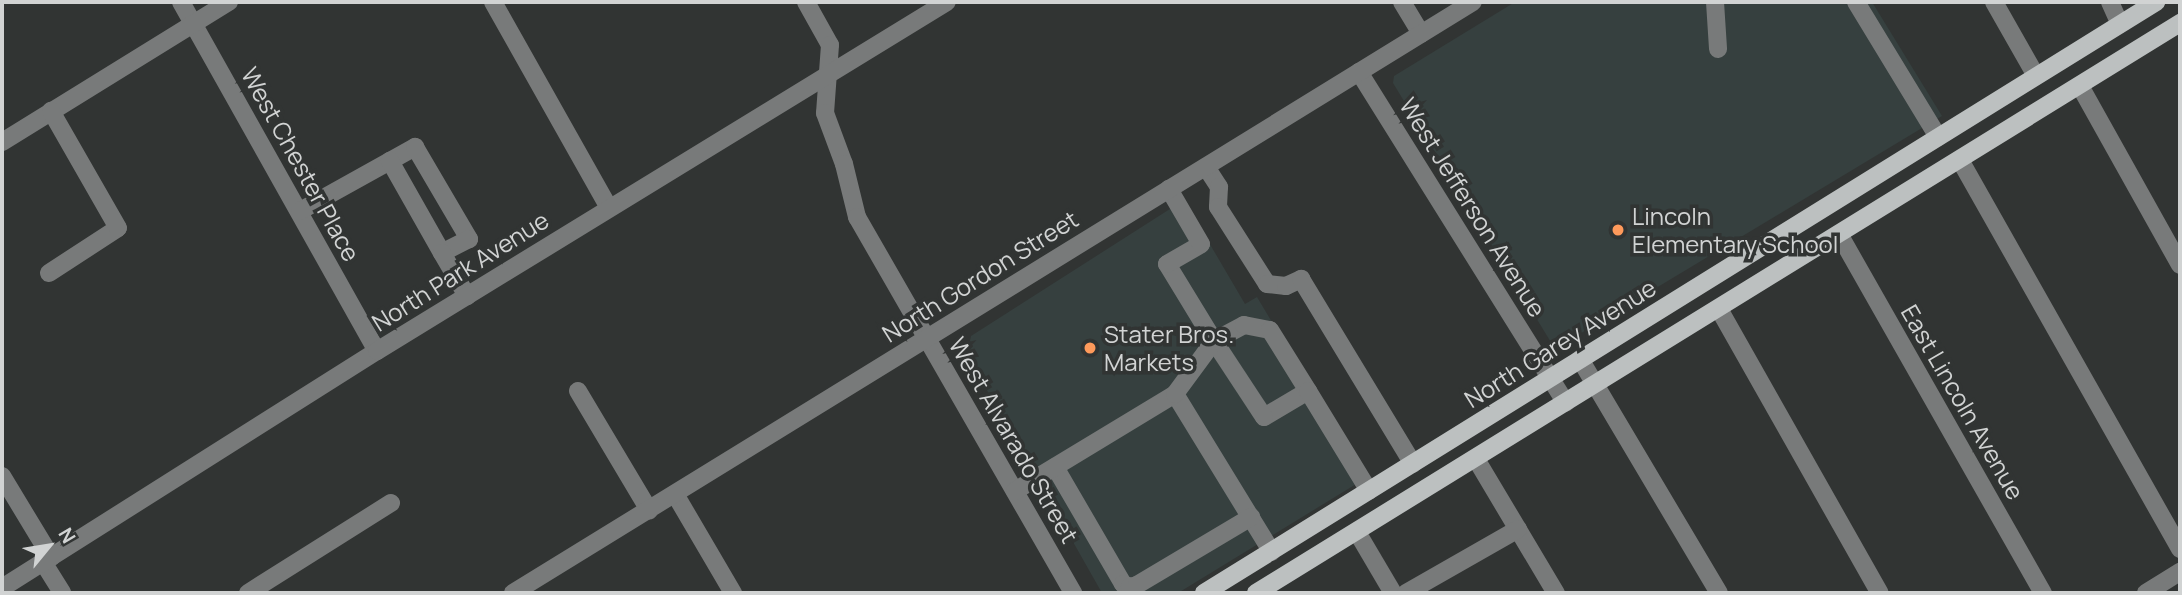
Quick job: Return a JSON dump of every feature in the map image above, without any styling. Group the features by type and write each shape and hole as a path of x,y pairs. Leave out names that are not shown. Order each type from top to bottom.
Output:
{"main road":[{"name":"North Garey Avenue","path":"1204,593 2156,2"},
{"path":"1256,593 2180,23"}],"street":[{"name":"West Chester Place","path":"181,2 377,351"},
{"path":"2,142 229,2"},
{"path":"493,2 609,208"},
{"name":"West Alvarado Street","path":"806,2 830,45 825,113 844,164 857,216 1073,593"},
{"name":"North Park Avenue","path":"2,588 377,351 947,2"},
{"path":"1402,2 1421,34"},
{"name":"North Gordon Street","path":"513,593 1474,2"},
{"path":"1714,2 1718,48"},
{"path":"1856,2 1938,137"},
{"path":"1994,2 2036,76"},
{"path":"2110,2 2120,24"},
{"name":"West Jefferson Avenue","path":"1359,72 1566,403"},
{"path":"2080,86 2180,265"},
{"path":"48,273 118,229 51,111"},
{"path":"299,211 415,147 469,239 442,253"},
{"path":"1960,160 2180,549"},
{"path":"390,162 467,296"},
{"path":"1206,167 1219,187 1218,207 1267,284 1286,286 1301,279 1413,464"},
{"path":"1169,189 1201,244 1167,264 1264,417 1308,391"},
{"name":"East Lincoln Avenue","path":"1839,234 2043,593"},
{"path":"1719,309 1880,593"},
{"path":"1015,491 1175,394 1214,341 1244,325 1270,330 1369,491"},
{"path":"1580,359 1719,593"},
{"path":"578,391 649,510"},
{"path":"1175,394 1272,552"},
{"path":"1476,459 1556,593"},
{"path":"1055,467 1123,583 1130,587 1138,585 1251,517"},
{"path":"2,476 47,559 62,593"},
{"path":"675,494 733,593"},
{"path":"248,593 391,503"},
{"path":"1406,593 1518,529"},
{"path":"1357,532 1393,593"},
{"path":"2146,593 2180,572"}],"shaded area":[{"name":"Lincoln Elementary School","path":"1515,2 1872,2 1942,116 1558,347 1552,344 1393,83 1394,76"},
{"path":"1184,200 1245,304 1257,297 1366,478 1178,593 1102,593 967,355 971,336"}],"place":[{"name":"Lincoln Elementary School","path":"1618,230"},
{"name":"Stater Bros. Markets","path":"1090,348"}]}
